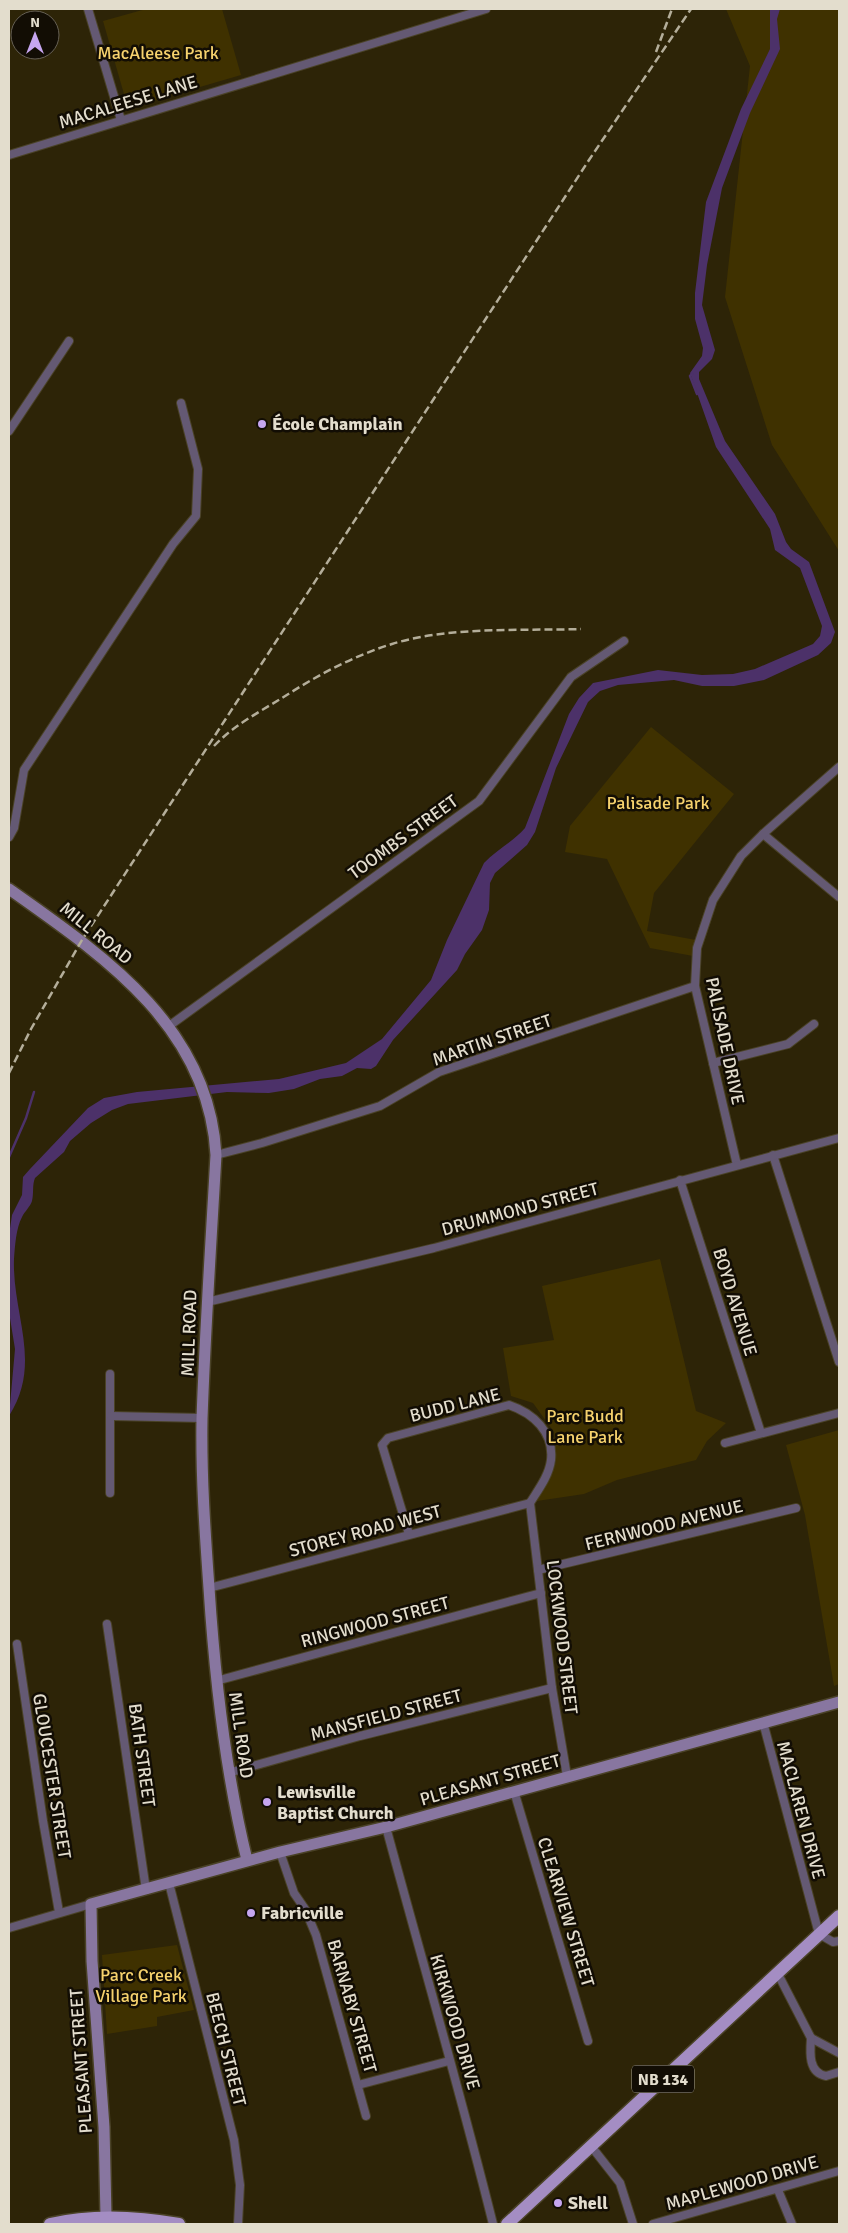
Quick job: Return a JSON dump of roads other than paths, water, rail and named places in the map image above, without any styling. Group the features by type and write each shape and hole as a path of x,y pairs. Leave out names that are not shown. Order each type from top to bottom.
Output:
{"main road":[{"name":"NB 134","path":"507,2224 839,1916"},
{"path":"50,2224 77,2218 106,2216 179,2224"}],"street":[{"path":"88,9 122,120"},
{"name":"MACALEESE LANE","path":"9,155 486,9"},
{"path":"9,431 69,341"},
{"path":"9,837 14,828 24,770 173,544 196,516 198,469 181,403"},
{"name":"TOOMBS STREET","path":"169,1026 479,801 571,677 624,641"},
{"name":"PALISADE DRIVE","path":"737,1165 695,986 697,948 713,900 741,856 839,767"},
{"path":"763,834 839,897"},
{"name":"MILL ROAD","path":"9,889 98,953 169,1026 198,1073 212,1118 216,1155 202,1418 203,1507 216,1681 228,1774 247,1860"},
{"name":"MARTIN STREET","path":"216,1155 262,1143 380,1106 439,1072 695,986"},
{"path":"713,1063 788,1044 814,1024"},
{"name":"DRUMMOND STREET","path":"207,1302 434,1248 839,1138"},
{"path":"773,1155 839,1362"},
{"name":"BOYD AVENUE","path":"680,1180 761,1433"},
{"path":"110,1374 110,1493"},
{"name":"BUDD LANE","path":"409,1534 382,1445 388,1438 509,1405 525,1410 540,1423 548,1440 551,1460 544,1480 530,1502"},
{"path":"725,1443 839,1413"},
{"path":"111,1416 202,1418"},
{"name":"STOREY ROAD WEST","path":"208,1588 530,1502"},
{"name":"LOCKWOOD STREET","path":"530,1502 552,1688 567,1776"},
{"name":"FERNWOOD AVENUE","path":"538,1570 796,1508"},
{"name":"RINGWOOD STREET","path":"216,1681 541,1593"},
{"name":"BATH STREET","path":"107,1624 146,1890"},
{"name":"GLOUCESTER STREET","path":"17,1644 43,1821 59,1912"},
{"name":"MANSFIELD STREET","path":"228,1774 360,1736 552,1688"},
{"name":"PLEASANT STREET","path":"9,1928 59,1912 146,1890 247,1860 386,1827 839,1702"},
{"name":"MACLAREN DRIVE","path":"763,1722 819,1934"},
{"name":"CLEARVIEW STREET","path":"514,1791 588,2041"},
{"name":"KIRKWOOD DRIVE","path":"386,1827 465,2114 493,2224"},
{"name":"BARNABY STREET","path":"280,1852 294,1893 306,1908 316,1935 366,2116"},
{"name":"BEECH STREET","path":"169,1883 234,2140 240,2185 238,2224"},
{"name":"PLEASANT STREET","path":"91,1904 92,1961 104,2127 106,2216"},
{"path":"819,1934 833,1942 839,1941"},
{"path":"778,1974 812,2038 812,2064 817,2072 826,2076 839,2072"},
{"path":"812,2038 839,2053"},
{"path":"358,2085 449,2061"},
{"path":"591,2146 620,2183 633,2224"},
{"name":"MAPLEWOOD DRIVE","path":"653,2224 778,2190 839,2171"},
{"path":"778,2190 792,2224"}],"waterway":[{"path":"692,374 690,376 697,394"},
{"path":"9,1157 26,1118 34,1092"}],"railway":[{"path":"656,52 672,9"},
{"path":"9,1073 31,1029 82,940 589,160 691,9"},
{"path":"214,746 246,720 308,682 335,667 392,644 438,634 486,630 581,629"}],"place":[{"name":"École Champlain","path":"262,424"},
{"name":"Lewisville Baptist Church","path":"267,1802"},
{"name":"Fabricville","path":"251,1913"},
{"name":"Shell","path":"558,2203"}],"park label":[{"name":"MacAleese Park","path":"158,53"},
{"name":"Palisade Park","path":"658,803"},
{"name":"Parc Budd Lane Park","path":"585,1426"},
{"name":"Parc Creek Village Park","path":"141,1985"}]}
